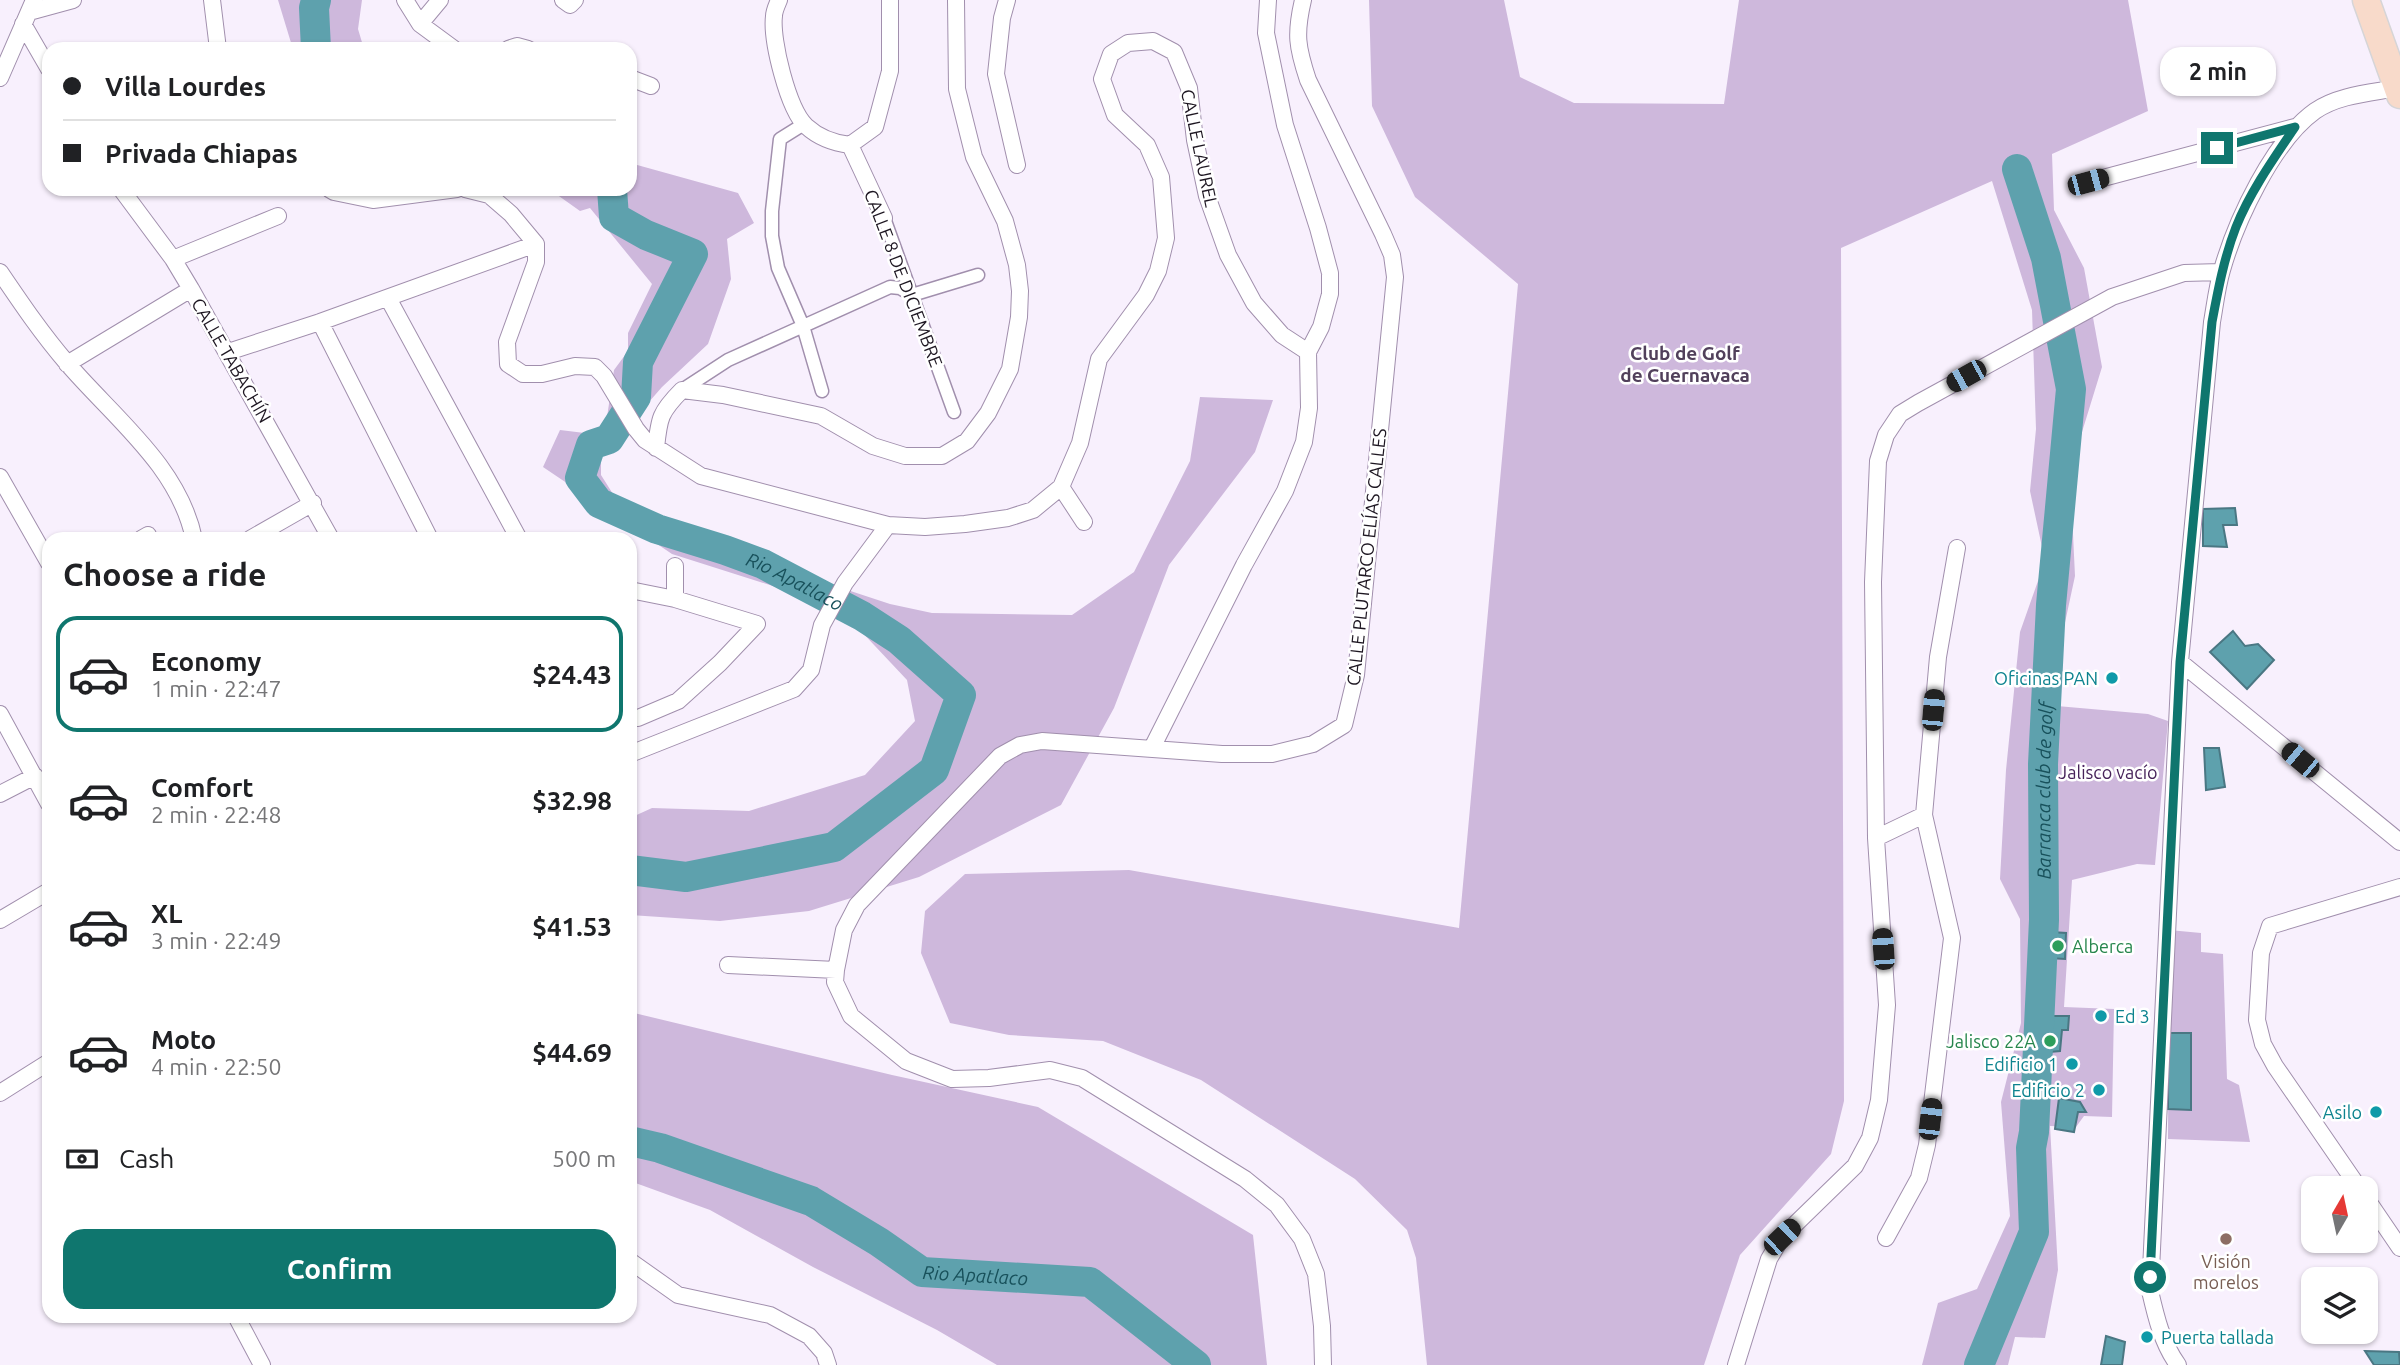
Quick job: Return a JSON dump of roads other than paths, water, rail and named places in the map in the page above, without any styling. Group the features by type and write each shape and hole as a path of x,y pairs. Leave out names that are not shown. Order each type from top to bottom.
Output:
{"main road":[{"path":"2366,0 2398,92"}],"street":[{"path":"29,12 73,0"},
{"path":"212,0 217,42"},
{"path":"405,0 420,24 444,42"},
{"path":"420,24 440,0"},
{"path":"563,0 570,5 575,0"},
{"path":"779,0 774,15 775,47 789,96 804,124 831,143 850,145 875,127 890,71 890,0"},
{"path":"681,390 723,395 821,416 873,446 905,456 942,456 967,441 988,413 1010,369 1019,317 1020,291 1017,265 1005,221 974,157 957,89 956,0"},
{"path":"1007,0 1002,18 996,74 1017,165"},
{"path":"1152,748 1244,565 1285,491 1306,431 1309,408 1308,352 1321,327 1330,294 1330,273 1285,125 1266,33 1268,0"},
{"name":"CALLE PLUTARCO ELÍAS CALLES","path":"1303,0 1297,27 1299,53 1308,80 1383,233 1392,255 1395,277 1356,675 1344,724 1313,744 1272,754 1222,754 1042,741 1020,745 1000,756 857,905 844,930 835,982 851,1016 906,1061 952,1079 989,1078 1050,1070 1082,1077 1245,1179 1277,1205 1302,1239 1316,1274 1323,1365"},
{"path":"29,12 42,49"},
{"path":"0,78 29,12"},
{"name":"CALLE LAUREL","path":"536,244 536,262 508,342 508,364 523,374 542,374 575,366 595,367 604,376 636,429 656,448 701,476 888,525 925,527 1008,518 1033,510 1061,487 1080,443 1099,359 1146,295 1158,271 1166,239 1161,177 1147,145 1115,115 1102,79 1111,54 1128,43 1153,41 1174,52 1189,88 1195,140 1207,196 1228,256 1254,303 1282,335 1308,352"},
{"path":"637,81 651,86"},
{"path":"2178,1365 2169,1353 2150,1291 2180,662 2212,322 2221,272 2237,225 2295,127 2317,110 2344,98 2398,92"},
{"path":"804,124 780,139 772,236 778,268 803,327 822,391"},
{"path":"2088,182 2295,127"},
{"name":"CALLE 8 DE DICIEMBRE","path":"850,145 884,218 954,412"},
{"name":"CALLE TABACHÍN","path":"126,196 173,259 191,289 328,532"},
{"path":"355,196 373,200 404,196"},
{"path":"228,352 320,322 536,244 511,214 490,196"},
{"path":"173,259 278,216"},
{"path":"0,272 67,364 122,421 163,472 190,520 193,532"},
{"path":"1736,1365 1769,1259 1782,1237 1855,1166 1870,1138 1879,1100 1887,1005 1876,838 1873,582 1878,461 1886,435 1900,414 1918,402 2112,296 2184,273 2221,272"},
{"path":"656,448 658,423 665,407 681,390 728,360 890,287 900,288 912,295 978,275"},
{"path":"67,364 191,289"},
{"path":"387,298 515,532"},
{"path":"320,322 426,532"},
{"path":"0,477 42,551"},
{"path":"1061,487 1084,522"},
{"path":"262,532 313,503"},
{"path":"637,751 794,689 811,670 822,625 845,583 888,525"},
{"path":"1886,1238 1919,1178 1927,1145 1952,938 1924,815 1938,657 1957,548"},
{"path":"675,566 675,599"},
{"path":"637,591 675,599 757,624 720,663 678,701 638,718"},
{"path":"2180,662 2400,842"},
{"path":"0,714 42,790"},
{"path":"0,794 35,776"},
{"path":"1876,838 1924,815"},
{"path":"2351,1176 2275,1066 2263,1044 2257,1020 2261,953 2270,926 2400,887"},
{"path":"0,920 42,895"},
{"path":"728,965 836,970"},
{"path":"0,1093 42,1066"},
{"path":"2378,1216 2400,1248"},
{"path":"637,1266 678,1295 770,1315 809,1336 824,1353 828,1365"},
{"path":"240,1323 262,1365"}],"water":[{"path":"2235,508 2237,525 2223,525 2227,547 2203,546 2203,509"},
{"path":"2233,631 2245,646 2258,644 2274,660 2247,689 2210,652"},
{"path":"2204,748 2219,748 2225,787 2206,790"},
{"name":"Alberca","path":"2051,932 2066,933 2065,959 2049,958"},
{"name":"Jalisco 22A","path":"2042,1016 2069,1016 2068,1030 2062,1030 2060,1051 2039,1053"},
{"path":"2168,1033 2191,1033 2191,1110 2168,1109"},
{"path":"2059,1098 2080,1102 2086,1112 2078,1112 2074,1132 2055,1129"},
{"path":"2106,1336 2125,1342 2122,1365 2101,1365"},
{"path":"2365,1351 2399,1352 2400,1365 2374,1365"}],"waterway":[{"name":"Rio Apatlaco","path":"316,0 316,42"},
{"name":"Barranca club de golf","path":"1979,1365 2034,1232 2031,1148 2044,920 2043,764 2051,605 2071,389 2046,258 2017,169"},
{"name":"Rio Apatlaco","path":"612,196 614,217 646,235 693,254 638,362 636,397 609,439 591,445 580,478 599,503 657,529 763,564 862,616 899,640 961,695 934,770 834,847 686,877 637,871"},
{"name":"Rio Apatlaco","path":"637,1143 660,1148 811,1201 879,1242 922,1272 1090,1282 1196,1365"}],"place":[{"name":"Oficinas PAN","path":"2112,678"},
{"name":"Alberca","path":"2058,946"},
{"name":"Ed 3","path":"2101,1016"},
{"name":"Jalisco 22A","path":"2050,1041"},
{"name":"Edificio 1","path":"2072,1064"},
{"name":"Edificio 2","path":"2099,1090"},
{"name":"Asilo","path":"2376,1112"},
{"name":"Visión morelos","path":"2226,1239"},
{"name":"Puerta tallada","path":"2147,1337"}],"district":[{"name":"Club de Golf de Cuernavaca","path":"1685,364"}],"park label":[{"name":"Jalisco vacío","path":"2108,772"}]}
